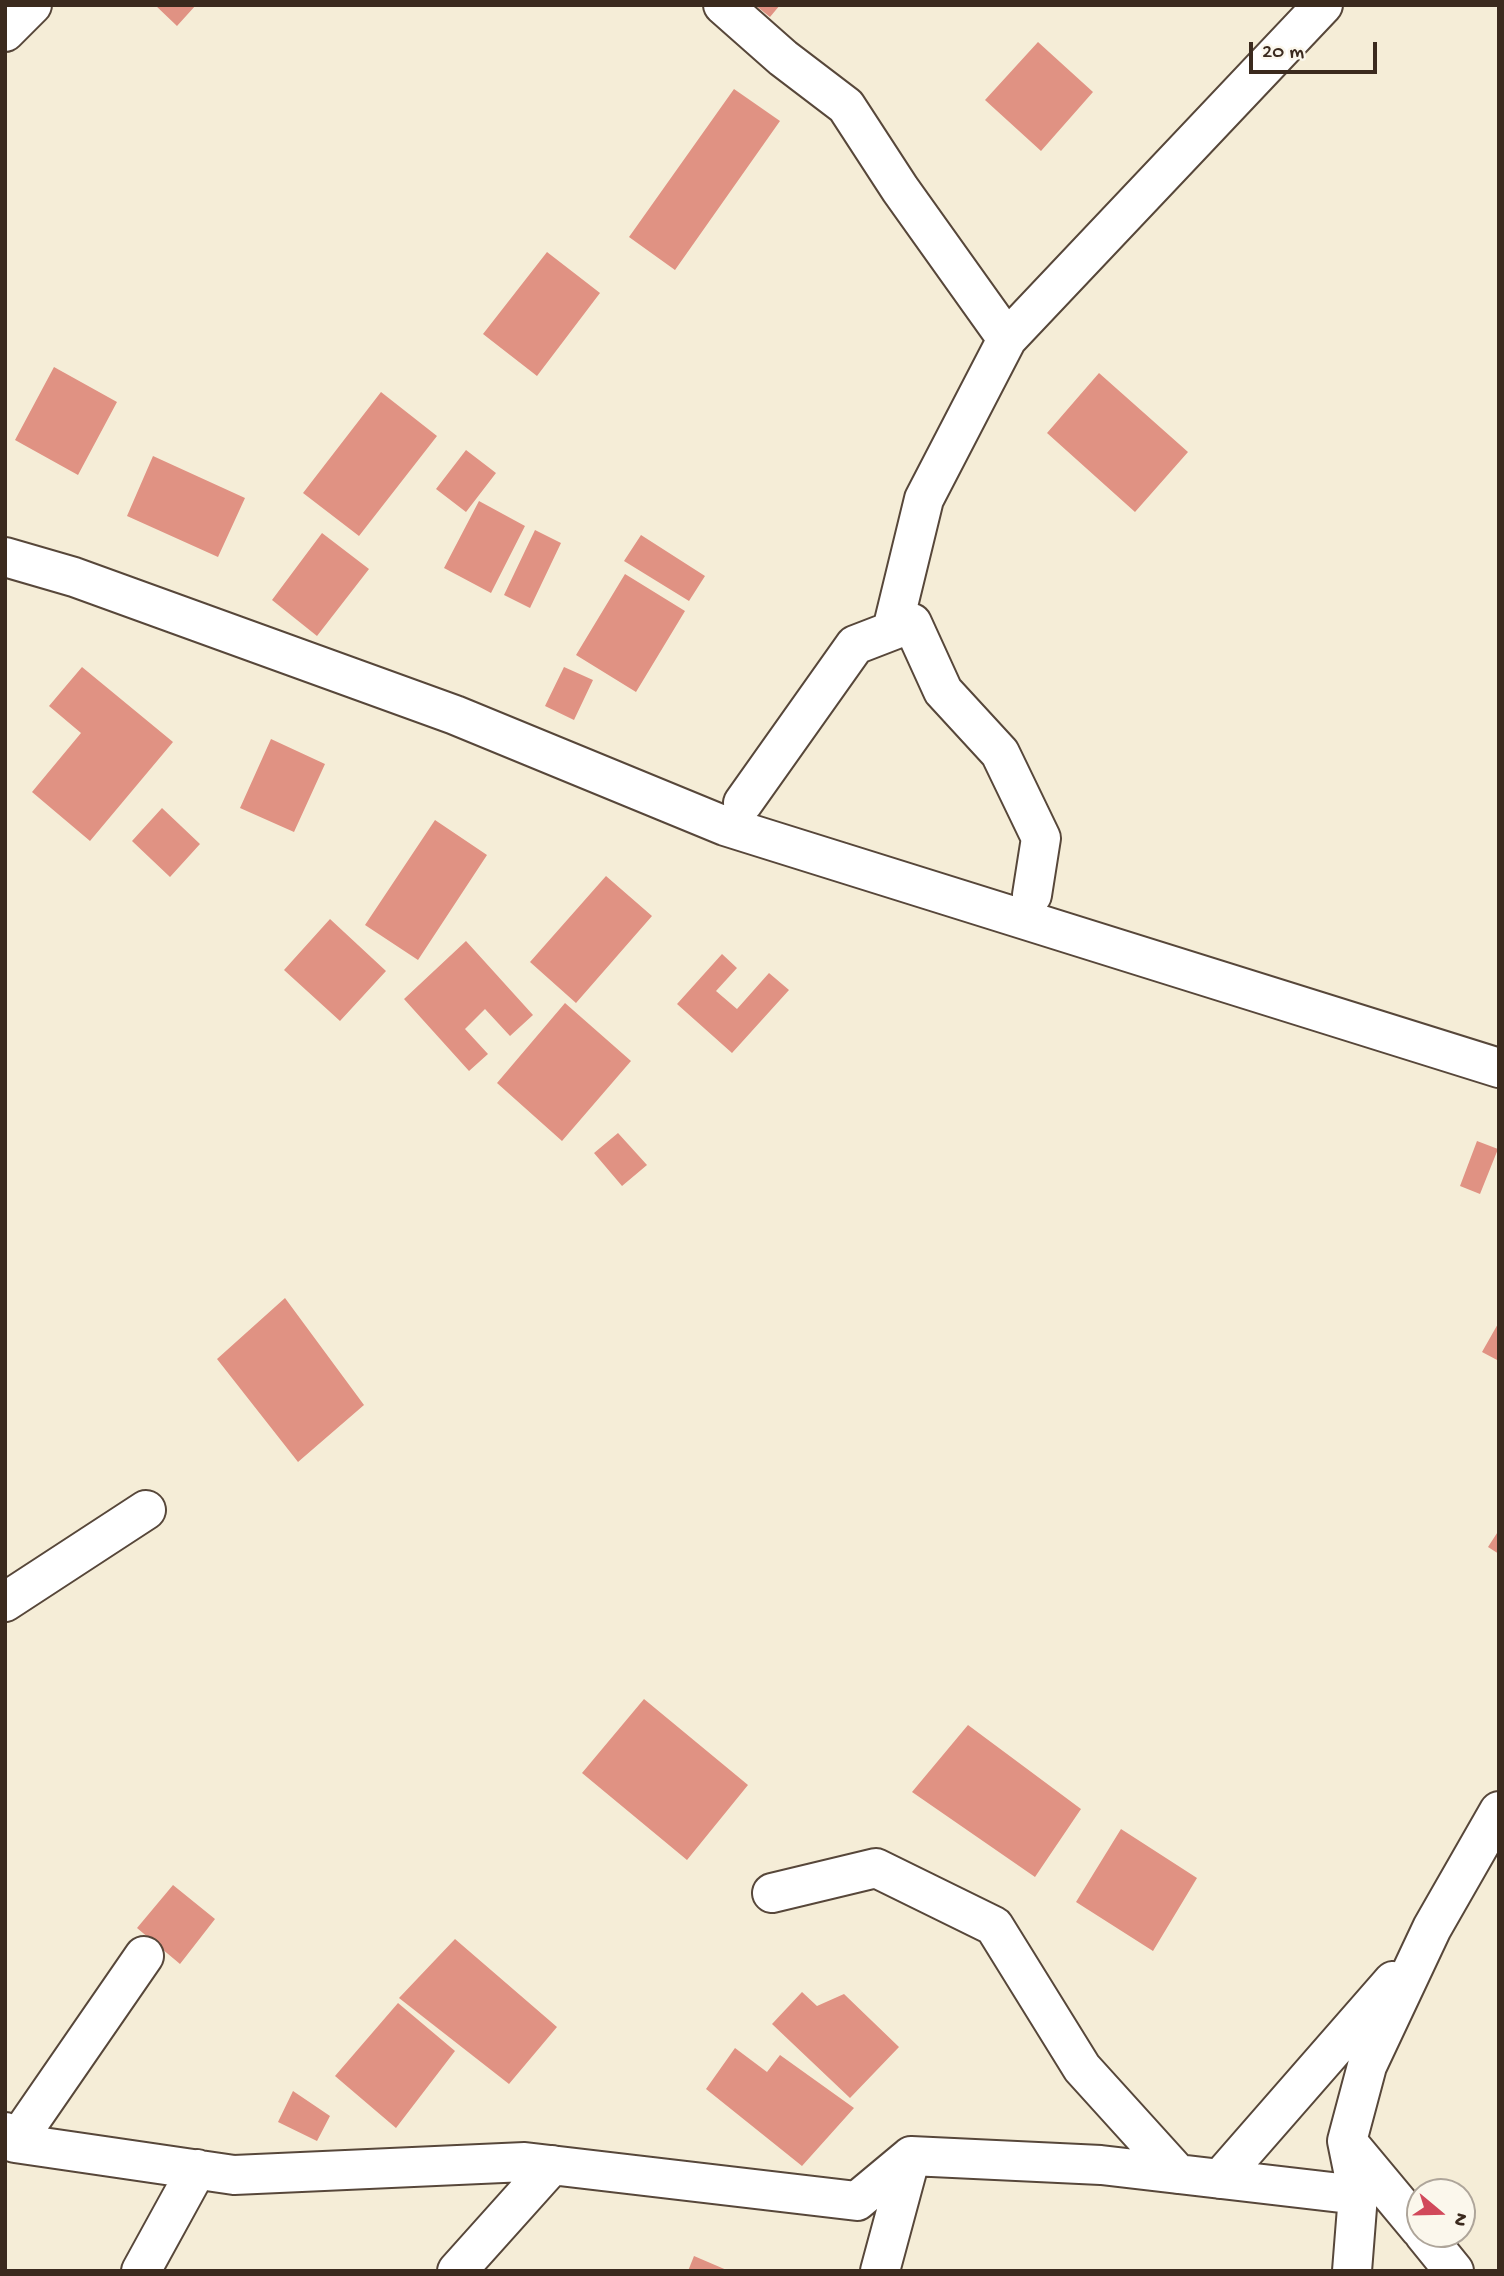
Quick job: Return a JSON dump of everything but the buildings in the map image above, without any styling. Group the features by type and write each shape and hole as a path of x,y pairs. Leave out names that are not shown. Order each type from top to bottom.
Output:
{"street":[{"path":"5,32 32,5"},
{"path":"723,5 783,58 846,106 900,189 1007,339"},
{"path":"892,630 924,499 1007,339 1323,5"},
{"path":"5,557 74,577 455,715 725,826 1499,1068"},
{"path":"743,803 855,645 912,623 943,691 1000,753 1041,838 1032,895"},
{"path":"5,1602 146,1510"},
{"path":"1352,2271 1357,2195 1347,2141 1367,2066 1423,1948 1499,1811"},
{"path":"772,1894 876,1868 994,1926 1082,2068 1178,2174"},
{"path":"1220,2179 1423,1948"},
{"path":"144,1956 10,2137 234,2175 525,2162 857,2201 911,2156 1101,2165 1357,2195"},
{"path":"1347,2141 1406,2212"},
{"path":"880,2271 911,2156"},
{"path":"457,2271 552,2165"},
{"path":"141,2271 197,2169"},
{"path":"1435,2248 1454,2271"}]}
